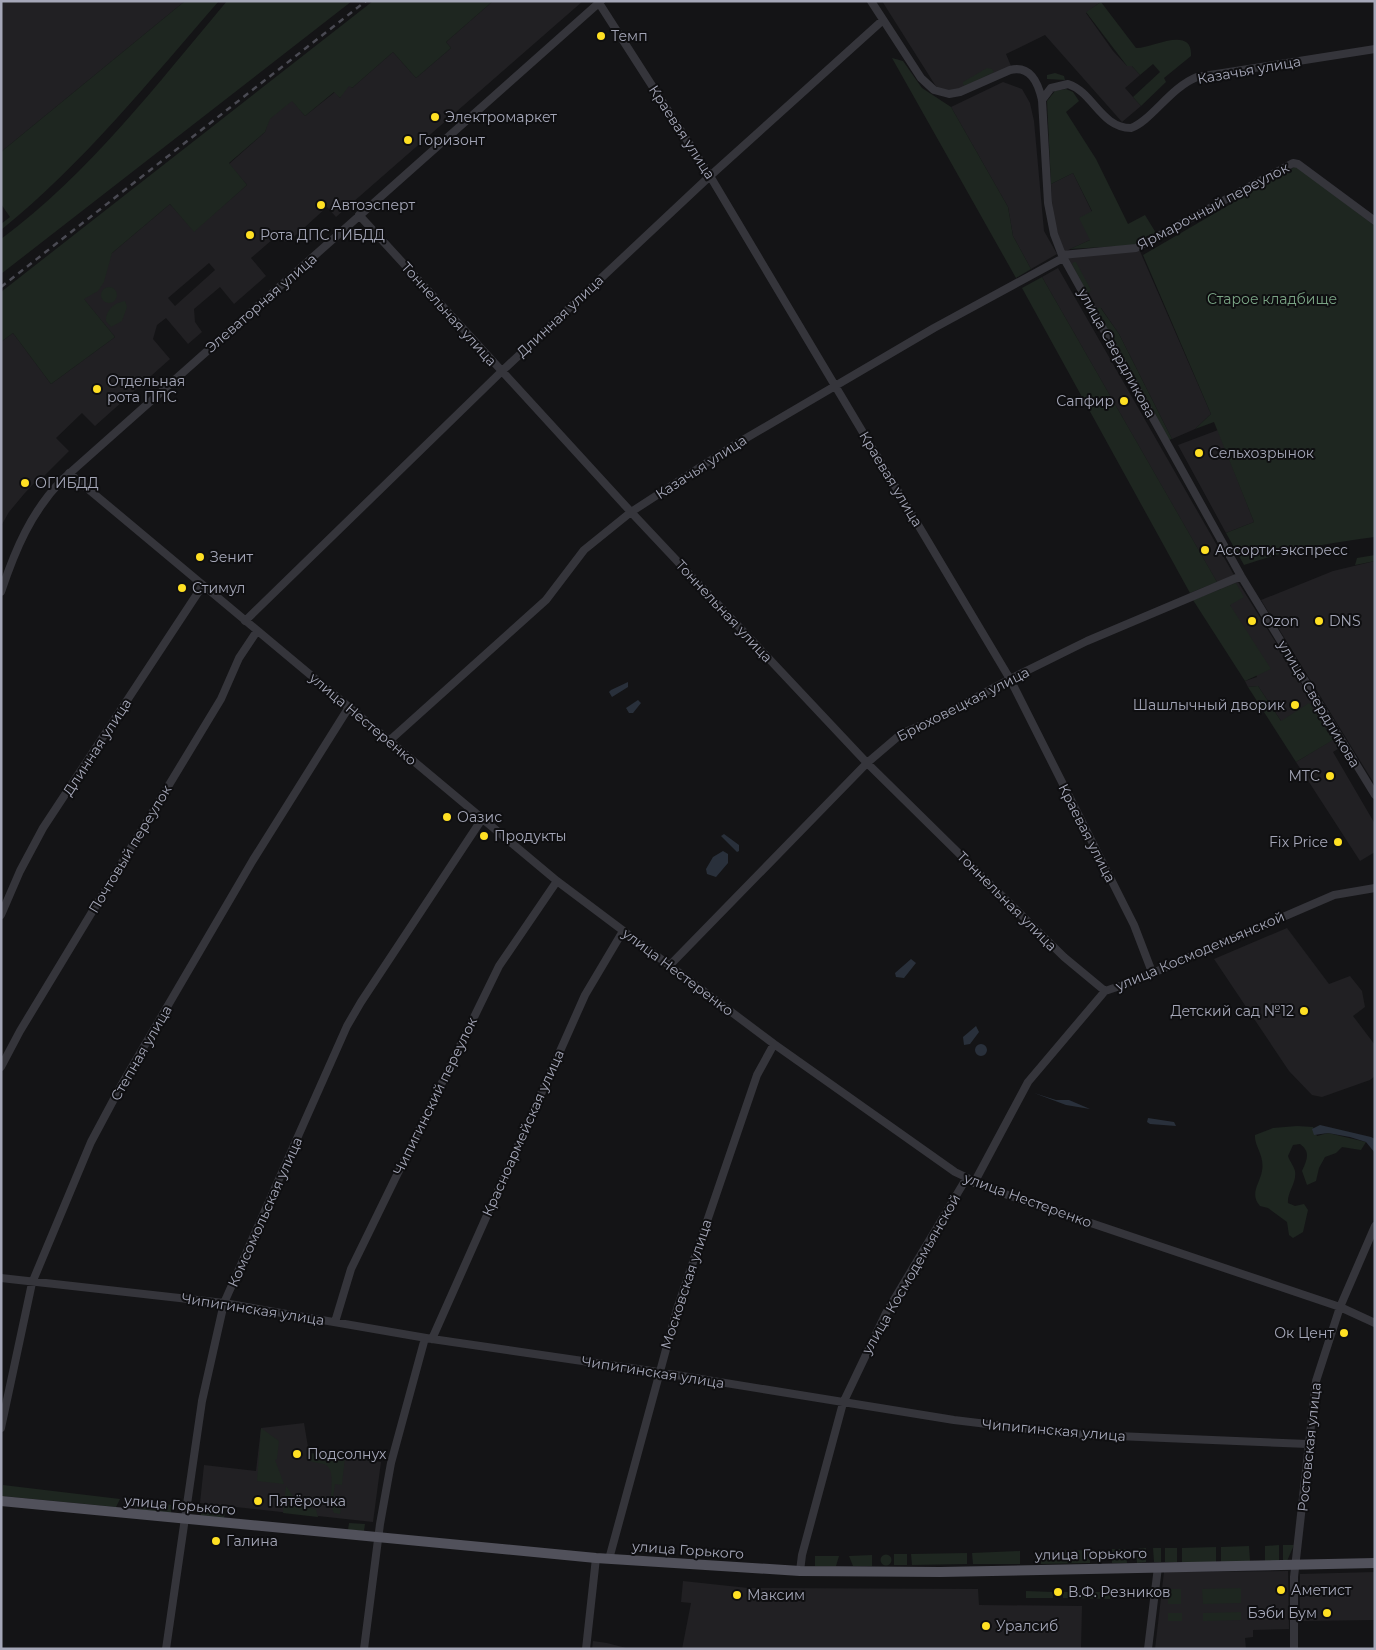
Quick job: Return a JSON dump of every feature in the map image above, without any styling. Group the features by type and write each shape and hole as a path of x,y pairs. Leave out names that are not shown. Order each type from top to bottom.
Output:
{"main road":[{"name":"улица Горького","path":"1,1501 596,1558 800,1572 946,1572 1375,1564"}],"street":[{"name":"улица Свердликова","path":"872,1 921,78 934,90 949,94 960,92 1010,70 1021,69 1028,72 1032,77 1042,100 1048,203 1054,234 1063,257 1241,576 1375,795"},
{"name":"Краевая улица","path":"600,2 710,176 1010,679 1134,925 1152,972"},
{"name":"Элеваторная улица","path":"1,592 18,545 32,518 48,495 70,473 600,2"},
{"name":"Длинная улица","path":"246,621 501,372 710,176 883,20"},
{"name":"Казачья улица","path":"1042,100 1055,86 1072,85 1112,123 1130,128 1139,123 1179,87 1197,77 1375,50"},
{"name":"Ярмарочный переулок","path":"1063,257 1136,248 1293,162 1375,221"},
{"name":"Тоннельная улица","path":"359,216 631,512 868,763 1064,957 1105,991"},
{"name":"Казачья улица","path":"389,741 546,600 584,550 631,512 731,446 934,328 1063,257"},
{"name":"улица Нестеренко","path":"70,473 557,881 774,1044 966,1179 1340,1307 1375,1322"},
{"name":"Брюховецкая улица","path":"670,965 868,763 901,734 936,719 1010,679 1087,641 1241,576"},
{"name":"Длинная улица","path":"1,915 20,871 43,828 203,586"},
{"name":"Почтовый переулок","path":"1,1067 20,1031 221,699 239,658 257,631"},
{"name":"Степная улица","path":"1,1428 32,1283 91,1142 122,1084 253,860 349,707"},
{"name":"Комсомольская улица","path":"166,1649 202,1401 224,1302 354,1014 482,819"},
{"name":"Чипигинский переулок","path":"335,1322 350,1269 499,966 557,881"},
{"name":"улица Космодемьянской","path":"974,1183 1006,1127 1022,1089 1105,991 1334,895 1375,888"},
{"name":"Красноармейская улица","path":"364,1649 378,1537 391,1463 429,1338 585,995 623,931"},
{"name":"Московская улица","path":"609,1559 658,1372 702,1231 757,1075 774,1044"},
{"name":"улица Космодемьянской","path":"800,1572 802,1555 843,1403 886,1313 966,1179"},
{"name":"Ростовская улица","path":"1294,1649 1295,1566 1317,1374 1340,1307 1375,1226"},
{"name":"Чипигинская улица","path":"1,1278 32,1283 224,1302 429,1338 658,1372 954,1420 1069,1434 1308,1444"},
{"path":"586,1649 596,1558"},
{"path":"1148,1649 1158,1567"}],"shaded area":[{"path":"1,1 185,1 1,152"},
{"path":"493,1 583,1 336,217 327,207 305,227 311,235 304,241 297,234 288,242 273,239 251,258 266,276 234,304 220,287 194,309 195,322 202,332 188,344 166,318 157,325 153,339 170,359 95,426 82,413 56,438 69,451 42,478 41,483 37,480 24,494 9,512 1,526 1,342 13,333 51,384 115,337 73,286 170,204 194,231 247,185 229,164 265,132 269,119 292,100 305,116 335,92 340,98 343,91 349,85 352,88 393,52 416,78 451,48 446,42","holes":["209,263 215,270 175,306 168,298"]},
{"path":"882,1 1102,1 1086,13 1113,51 1127,66 1132,66 1140,75 1125,88 1141,106 1122,122 1045,35 1006,54 1011,66 961,89 949,91 937,88"},
{"path":"1003,82 1022,89 1030,103 1034,121 1044,231 1057,254 1031,269 1013,236 1008,207 951,107"},
{"path":"1073,173 1092,212 1090,240 1064,252 1053,218 1051,184"},
{"path":"1139,249 1211,414 1195,429 1172,439 1119,334 1101,308 1096,310 1067,256"},
{"path":"1058,268 1238,582 1341,747 1333,752 1375,824 1375,852 1360,861 1296,762 1332,740 1281,721 1258,686 1248,687 1245,681 1257,677 1230,605 1042,277"},
{"path":"1218,430 1254,522 1226,533 1178,445"},
{"path":"1375,561 1375,785 1261,600 1333,571"},
{"path":"628,682 628,687 612,697 609,692 611,690"},
{"path":"638,700 641,703 633,713 629,713 626,708"},
{"path":"724,834 739,845 739,851 737,852 721,836"},
{"path":"723,851 728,854 728,863 716,877 707,874 706,869 713,857"},
{"name":"Детский сад №12","path":"1287,928 1329,984 1350,976 1362,991 1365,1007 1353,1016 1375,1045 1375,1076 1370,1080 1322,1097 1312,1095 1289,1071 1214,959"},
{"path":"911,959 916,963 904,978 896,977 895,973"},
{"path":"976,1026 979,1032 970,1044 964,1045 963,1037"},
{"path":"981,1044 987,1050 981,1056 975,1050"},
{"path":"1034,1093 1056,1100 1069,1100 1090,1109 1066,1105"},
{"path":"1148,1118 1174,1122 1176,1126 1150,1124 1147,1122"},
{"path":"1320,1125 1375,1139 1375,1153 1366,1142 1350,1137 1328,1133 1314,1135 1312,1129"},
{"path":"304,1423 309,1453 381,1462 373,1522 200,1503 204,1465 256,1471 261,1428"},
{"path":"1288,1571 1289,1629 1253,1630 1253,1637 1245,1638 1246,1649 1155,1649 1164,1572"},
{"path":"1375,1572 1375,1620 1300,1621 1300,1574"},
{"path":"683,1581 748,1588 978,1589 979,1605 1082,1606 1081,1649 682,1649 691,1603 681,1602"},
{"path":"593,1641 607,1643 630,1649 592,1649"}],"green space":[{"path":"185,1 219,1 142,91 88,149 1,230 1,224 10,217 1,204 1,152"},
{"path":"227,1 352,1 1,274 1,239 33,214 93,157 148,96"},
{"path":"373,1 493,1 446,42 451,48 416,78 393,52 352,88 349,86 340,98 334,92 305,116 292,101 270,119 265,132 229,163 247,185 194,232 170,204 112,253 104,282 98,291 84,299 115,337 51,384 13,333 1,342 1,292"},
{"path":"1101,2 1136,48 1170,40 1185,41 1190,47 1191,56 1164,78 1166,82 1141,106 1133,97 1160,72 1153,64 1140,75 1132,66 1127,66 1086,12"},
{"path":"892,58 903,61 922,88 951,107 1008,207 1013,236 1031,269 1016,278"},
{"path":"987,68 992,69 994,72 965,86 963,84 963,82"},
{"path":"1055,73 1064,76 1065,80 1047,79 1047,75"},
{"path":"1066,89 1073,92 1079,101 1066,112 1096,159 1128,224 1145,215 1156,233 1137,245 1070,249 1090,240 1079,218 1092,211 1073,173 1051,184 1047,101 1055,91"},
{"name":"Старое кладбище","path":"1296,166 1375,226 1375,537 1308,548 1244,565 1226,533 1254,522 1214,422 1195,429 1211,414 1143,255"},
{"path":"1076,262 1091,290 1089,293 1087,293 1072,264"},
{"path":"1042,277 1217,582 1190,593 1022,288"},
{"path":"106,287 112,287 117,292 115,301 106,303 101,298 101,292"},
{"path":"125,301 127,307 122,321 111,327 106,321 107,314 114,305"},
{"path":"1100,307 1119,334 1172,439 1168,440 1096,310"},
{"path":"1375,555 1375,561 1355,565 1357,558"},
{"path":"1236,583 1244,597 1230,605 1271,669 1245,681 1193,600"},
{"path":"1258,686 1281,721 1309,703 1333,740 1296,762 1248,687"},
{"path":"1313,1127 1317,1136 1328,1133 1366,1142 1361,1150 1342,1147 1336,1153 1325,1157 1319,1168 1316,1181 1307,1185 1302,1171 1306,1160 1306,1150 1300,1144 1293,1145 1288,1156 1295,1175 1288,1203 1295,1206 1304,1204 1308,1210 1303,1232 1293,1238 1289,1235 1287,1222 1268,1208 1260,1206 1255,1197 1263,1165 1255,1135 1273,1128"},
{"path":"261,1428 279,1441 277,1459 275,1460 284,1484 257,1481"},
{"path":"308,1453 345,1457 342,1485 335,1484 332,1505 341,1506 340,1514 334,1513 332,1508 331,1501 332,1480 329,1469 326,1465 310,1461"},
{"path":"3,1485 120,1499 116,1507 2,1496"},
{"path":"286,1486 297,1502 316,1510 318,1517 283,1513"},
{"path":"133,1500 172,1505 171,1513 136,1509"},
{"path":"201,1507 226,1510 224,1518 201,1516"},
{"path":"349,1523 365,1524 364,1531 348,1530"},
{"path":"1279,1545 1279,1561 1265,1561 1265,1546"},
{"path":"1283,1545 1294,1545 1287,1561 1283,1561"},
{"path":"1249,1546 1250,1561 1221,1562 1221,1547"},
{"path":"1216,1547 1216,1562 1182,1562 1182,1548"},
{"path":"1146,1548 1146,1562 1137,1563 1136,1549"},
{"path":"1153,1548 1161,1548 1161,1562 1154,1562"},
{"path":"1165,1548 1177,1548 1177,1562 1165,1562"},
{"path":"1112,1549 1126,1549 1127,1563 1112,1563"},
{"path":"1090,1550 1090,1563 1041,1564 1041,1551"},
{"path":"1020,1551 1020,1564 973,1564 972,1553"},
{"path":"967,1553 967,1564 912,1565 911,1554"},
{"path":"886,1554 892,1560 886,1566 880,1560"},
{"path":"894,1554 907,1554 907,1565 894,1565"},
{"path":"872,1555 872,1566 853,1566 849,1556"},
{"path":"815,1556 839,1556 836,1566 815,1566"},
{"path":"1241,1588 1241,1603 1203,1604 1202,1589"},
{"path":"1168,1589 1181,1589 1181,1604 1168,1604"},
{"path":"1026,1591 1053,1592 1053,1598 1026,1598"},
{"path":"1063,1592 1110,1592 1110,1599 1063,1598"},
{"path":"1241,1612 1241,1620 1203,1621 1203,1613"},
{"path":"1168,1613 1182,1613 1182,1621 1168,1621"}],"railway":[{"path":"1,287 366,1"}],"place":[{"name":"Темп","path":"601,36"},
{"name":"Электромаркет","path":"435,117"},
{"name":"Горизонт","path":"408,140"},
{"name":"Автоэсперт","path":"321,205"},
{"name":"Рота ДПС ГИБДД","path":"250,235"},
{"name":"Отдельная рота ППС","path":"97,389"},
{"name":"Сапфир","path":"1124,401"},
{"name":"Сельхозрынок","path":"1199,453"},
{"name":"ОГИБДД","path":"25,483"},
{"name":"Ассорти-экспресс","path":"1205,550"},
{"name":"Зенит","path":"200,557"},
{"name":"Стимул","path":"182,588"},
{"name":"Ozon","path":"1252,621"},
{"name":"DNS","path":"1319,621"},
{"name":"Шашлычный дворик","path":"1295,705"},
{"name":"МТС","path":"1330,776"},
{"name":"Оазис","path":"447,817"},
{"name":"Продукты","path":"484,836"},
{"name":"Fix Price","path":"1338,842"},
{"name":"Детский сад №12","path":"1304,1011"},
{"name":"Ок Цент","path":"1344,1333"},
{"name":"Подсолнух","path":"297,1454"},
{"name":"Пятёрочка","path":"258,1501"},
{"name":"Галина","path":"216,1541"},
{"name":"Аметист","path":"1281,1590"},
{"name":"В.Ф. Резников","path":"1058,1592"},
{"name":"Максим","path":"737,1595"},
{"name":"Бэби Бум","path":"1327,1613"},
{"name":"Уралсиб","path":"986,1626"}]}
